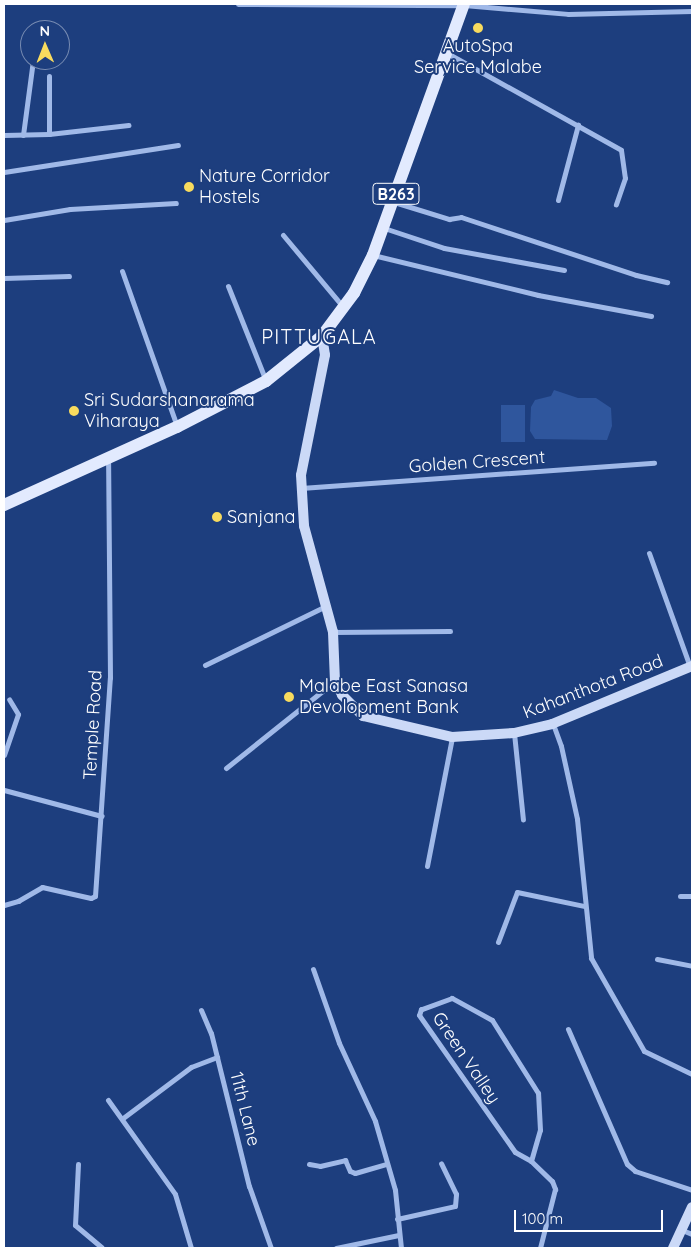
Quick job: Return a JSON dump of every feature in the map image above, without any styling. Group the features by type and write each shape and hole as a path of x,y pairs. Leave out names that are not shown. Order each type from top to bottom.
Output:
{"main road":[{"name":"B263","path":"4,505 177,427 266,381 322,336 344,308 384,228 445,52 464,4"},
{"path":"322,336 325,355 301,488 304,526 328,605 334,632 335,681"},
{"name":"Kahanthota Road","path":"335,681 342,695 363,716 452,737 514,734 552,724 691,666"},
{"path":"673,1248 687,1232 692,1207"}],"street":[{"path":"238,4 464,4 568,14 692,11"},
{"path":"445,52 621,150 625,178 616,204"},
{"path":"23,135 32,70"},
{"path":"49,76 49,134"},
{"path":"4,135 49,134 128,125"},
{"path":"558,200 578,125"},
{"path":"4,172 178,145"},
{"path":"394,202 449,219 461,217 636,276 667,282"},
{"path":"4,220 70,209 176,203"},
{"path":"384,228 444,248 564,270"},
{"path":"283,235 344,308"},
{"path":"372,255 529,293 650,316"},
{"path":"122,271 177,427"},
{"path":"4,278 69,276"},
{"path":"228,286 266,381"},
{"name":"Temple Road","path":"4,905 18,901 42,887 91,898 95,896 110,678 107,555 108,458"},
{"name":"Golden Crescent","path":"301,488 654,463"},
{"path":"649,552 691,666"},
{"path":"205,665 328,605"},
{"path":"334,632 450,631"},
{"path":"226,768 335,681"},
{"path":"4,755 18,714 9,699"},
{"path":"552,724 561,746 578,819 584,906 591,958 644,1051 692,1074"},
{"path":"514,734 523,820"},
{"path":"427,866 452,737"},
{"path":"4,790 102,816"},
{"path":"498,942 518,892 584,906"},
{"path":"680,896 692,896"},
{"path":"657,960 692,966"},
{"path":"313,969 339,1043 375,1120 386,1164 395,1190 400,1248"},
{"name":"Green Valley","path":"531,1161 540,1130 538,1093 492,1020 452,998 421,1009 419,1015 515,1152 531,1161 552,1181 555,1189 540,1248"},
{"path":"201,1010 217,1057"},
{"path":"568,1029 626,1164 635,1171 692,1190"},
{"name":"11th Lane","path":"123,1118 184,1071 217,1057 249,1186 271,1248"},
{"path":"108,1100 123,1118 175,1194 191,1248"},
{"path":"309,1164 320,1166 345,1160 350,1171 355,1172 386,1164"},
{"path":"397,1219 456,1206 456,1194 441,1163"},
{"path":"78,1164 75,1225 102,1248"},
{"path":"336,1248 399,1235"}],"shaded area":[{"path":"554,390 578,398 596,398 611,408 612,426 607,440 535,439 530,431 531,407 535,400 551,396"},
{"path":"501,405 525,405 525,442 501,442"}],"place":[{"name":"AutoSpa Service Malabe","path":"478,28"},
{"name":"Nature Corridor Hostels","path":"189,187"},
{"name":"Sri Sudarshanarama Viharaya","path":"74,411"},
{"name":"Sanjana","path":"217,517"},
{"name":"Malabe East Sanasa Devolopment Bank","path":"289,697"}],"district":[{"name":"PITTUGALA","path":"319,336"}]}
